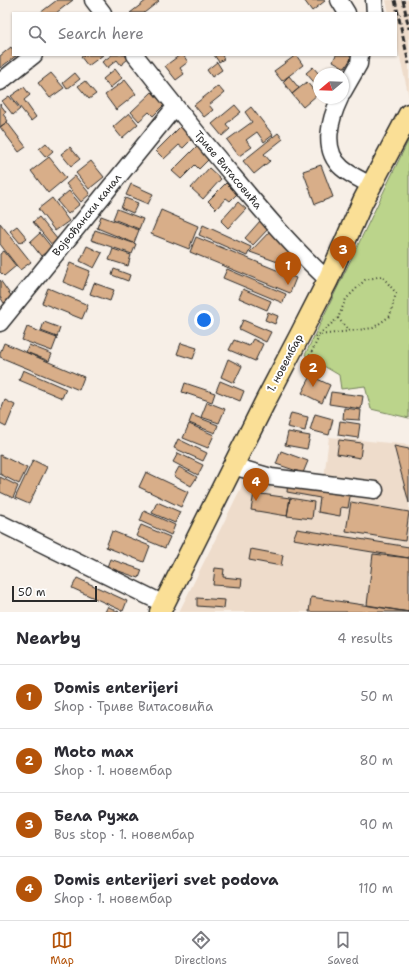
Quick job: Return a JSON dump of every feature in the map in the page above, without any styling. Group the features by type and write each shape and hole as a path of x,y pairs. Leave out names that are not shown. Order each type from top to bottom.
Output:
{"main road":[{"name":"1. новембар","path":"162,608 328,280 372,186 409,114"}],"street":[{"path":"339,0 346,12"},
{"path":"374,0 376,12"},
{"path":"0,82 33,56"},
{"name":"Триве Витасовића","path":"136,56 175,107 264,213 307,261 328,280"},
{"path":"349,82 359,64 360,56"},
{"path":"338,104 331,120 329,136 330,148 341,168 372,186"},
{"name":"Војвођански канал","path":"0,323 175,107"},
{"path":"233,466 271,477 375,490"},
{"path":"0,523 162,608"}],"path":[{"path":"397,16 409,13"},
{"path":"302,366 311,353 320,335 338,318 346,299 365,280 382,276 396,292 390,316 373,328 320,335"},
{"path":"338,318 349,331"}],"shaded area":[{"path":"386,0 409,0 409,97 397,45 397,12 389,12"},
{"path":"329,437 409,445 409,612 179,612 252,466 324,478"}],"green space":[{"path":"409,139 409,418 371,409 365,386 341,389 339,375 305,355"}],"building":[{"path":"57,0 73,0 57,12 41,12"},
{"path":"147,0 159,1 145,12 131,12"},
{"path":"304,0 325,0 325,1 312,11"},
{"path":"11,47 12,56 16,56 0,68 0,56"},
{"path":"82,56 102,56 88,66 81,57"},
{"path":"111,56 126,56 128,59 121,65 117,60 107,68 102,62"},
{"path":"179,56 184,56 188,62 180,68 184,74 176,80 165,66"},
{"path":"215,56 222,56 224,59 219,62"},
{"path":"295,56 297,56 303,65 282,81 274,71"},
{"path":"336,56 352,57 345,68 333,61"},
{"path":"217,62 222,70 212,77 207,70"},
{"path":"313,67 313,81 306,73"},
{"path":"115,69 122,78 110,88 103,79"},
{"path":"51,73 64,88 50,98 38,83"},
{"path":"75,73 80,79 67,89 63,83"},
{"path":"289,76 299,88 292,94 283,82"},
{"path":"125,80 136,94 116,110 105,95"},
{"path":"85,81 96,94 89,99 78,86"},
{"path":"307,82 313,90 313,98 303,107 292,94"},
{"path":"218,86 224,93 209,105 213,110 204,117 194,105"},
{"path":"24,87 30,95 24,100 36,117 31,121 11,96"},
{"path":"152,92 164,105 153,116 149,112 139,121 131,112"},
{"path":"9,96 20,109 13,115 2,101"},
{"path":"0,104 6,112 3,114 8,121 0,127"},
{"path":"235,105 241,112 226,124 230,129 222,136 212,124"},
{"path":"251,107 273,135 264,142 257,132 246,140 252,147 239,156 227,140 252,122 245,112"},
{"path":"129,113 138,124 122,138 113,127"},
{"path":"7,122 26,147 19,152 0,127"},
{"path":"182,125 194,137 183,148 179,145 164,159 156,151"},
{"path":"278,133 283,139 264,154 270,161 254,174 243,161"},
{"path":"46,143 53,151 46,157 39,149"},
{"path":"198,145 210,158 199,169 195,165 181,179 172,171"},
{"path":"70,147 80,159 71,166 61,154"},
{"path":"49,157 66,178 48,193 31,171"},
{"path":"91,161 104,177 89,189 76,173"},
{"path":"321,165 333,197 315,204 303,171"},
{"path":"209,168 221,179 203,199 191,188"},
{"path":"75,176 90,194 81,202 66,184"},
{"path":"226,183 237,194 230,201 226,198 216,209 208,201"},
{"path":"131,184 153,194 148,204 126,195"},
{"path":"69,191 80,204 68,214 57,201"},
{"path":"52,198 69,221 55,231 38,209"},
{"path":"125,198 138,203 133,213 121,208"},
{"path":"238,202 246,209 228,228 221,221"},
{"path":"117,209 143,219 139,229 113,219"},
{"path":"161,210 198,226 189,249 151,234"},
{"path":"101,216 139,230 134,243 97,228"},
{"path":"39,217 58,240 52,245 33,222"},
{"path":"260,221 269,228 253,245 245,238"},
{"path":"0,223 31,262 20,270 0,244"},
{"path":"203,225 251,247 247,256 199,235"},
{"path":"17,226 27,238 20,243 10,231"},
{"path":"272,229 300,256 297,269 250,252"},
{"path":"95,230 136,244 132,254 91,240"},
{"path":"40,233 52,248 41,256 30,242"},
{"path":"196,237 296,278 290,293 190,252"},
{"path":"87,246 102,253 94,268 80,261"},
{"path":"113,249 131,255 128,266 109,260"},
{"path":"4,251 16,266 4,276 0,272 0,254"},
{"path":"70,263 90,271 83,290 63,282"},
{"path":"114,269 130,275 128,281 112,275"},
{"path":"227,269 286,294 283,303 223,278"},
{"path":"0,280 12,297 4,303 0,297"},
{"path":"94,283 114,290 110,301 90,294"},
{"path":"48,288 88,305 82,319 42,303"},
{"path":"243,289 271,301 267,310 239,298"},
{"path":"268,312 278,316 275,324 265,320"},
{"path":"243,320 271,332 266,342 239,329"},
{"path":"44,322 60,328 57,337 41,331"},
{"path":"27,327 57,338 52,351 22,340"},
{"path":"253,339 263,344 255,361 229,350 234,340 249,346"},
{"path":"4,343 84,377 79,390 0,357"},
{"path":"181,343 197,348 193,359 177,354"},
{"path":"29,345 52,354 49,361 26,352"},
{"path":"228,359 242,366 234,383 221,377"},
{"path":"23,370 66,389 62,398 19,380"},
{"path":"311,376 330,385 322,403 302,393"},
{"path":"220,381 244,391 240,401 216,391"},
{"path":"185,383 215,393 212,402 182,392"},
{"path":"331,392 363,396 361,409 329,404"},
{"path":"5,400 15,405 6,427 0,424 0,413"},
{"path":"207,402 225,409 219,423 201,417"},
{"path":"344,408 361,410 360,420 343,419"},
{"path":"291,413 308,417 305,431 287,427"},
{"path":"315,414 333,419 329,435 310,430"},
{"path":"192,415 218,425 215,433 189,423"},
{"path":"340,421 360,424 358,438 338,435"},
{"path":"189,424 214,435 208,448 183,438"},
{"path":"288,432 310,436 307,449 285,445"},
{"path":"178,439 207,453 203,461 174,448"},
{"path":"339,440 362,443 360,458 337,454"},
{"path":"394,446 409,449 409,503"},
{"path":"281,451 308,461 303,473 276,464"},
{"path":"178,453 203,465 198,475 173,462"},
{"path":"0,455 27,468 19,484 0,474"},
{"path":"33,460 47,467 29,504 15,498"},
{"path":"179,467 197,477 191,486 174,476"},
{"path":"146,472 188,492 181,507 139,487"},
{"path":"0,477 18,486 13,498 0,492"},
{"path":"288,480 351,491 348,508 341,507 340,516 318,512 320,498 287,492"},
{"path":"254,493 290,498 287,516 251,510"},
{"path":"290,498 314,502 312,519 287,516"},
{"path":"157,502 180,512 175,523 152,513"},
{"path":"351,502 409,512 405,541 346,531"},
{"path":"144,511 175,525 171,535 140,521"},
{"path":"141,525 170,537 165,548 136,536"},
{"path":"297,529 409,547 409,558 293,539"},
{"path":"112,531 150,546 144,562 106,547"},
{"path":"251,549 283,555 281,566 249,560"},
{"path":"373,554 409,558 409,612 367,605"},
{"path":"110,559 142,570 139,578 107,567"},
{"path":"215,568 224,569 223,577 242,579 241,587 213,585"},
{"path":"77,578 127,601 123,611 72,588"},
{"path":"311,597 409,612 309,612"},
{"path":"197,598 225,600 224,608 197,606"},
{"path":"108,606 109,607 119,612 105,612"}],"railway":[{"path":"395,0 409,64"},
{"path":"403,0 409,29"}],"place":[{"name":"Бела Ружа","path":"343,269"},
{"name":"Domis enterijeri","path":"288,285"},
{"name":"Moto max","path":"313,387"},
{"name":"Domis enterijeri svet podova","path":"256,501"}]}
